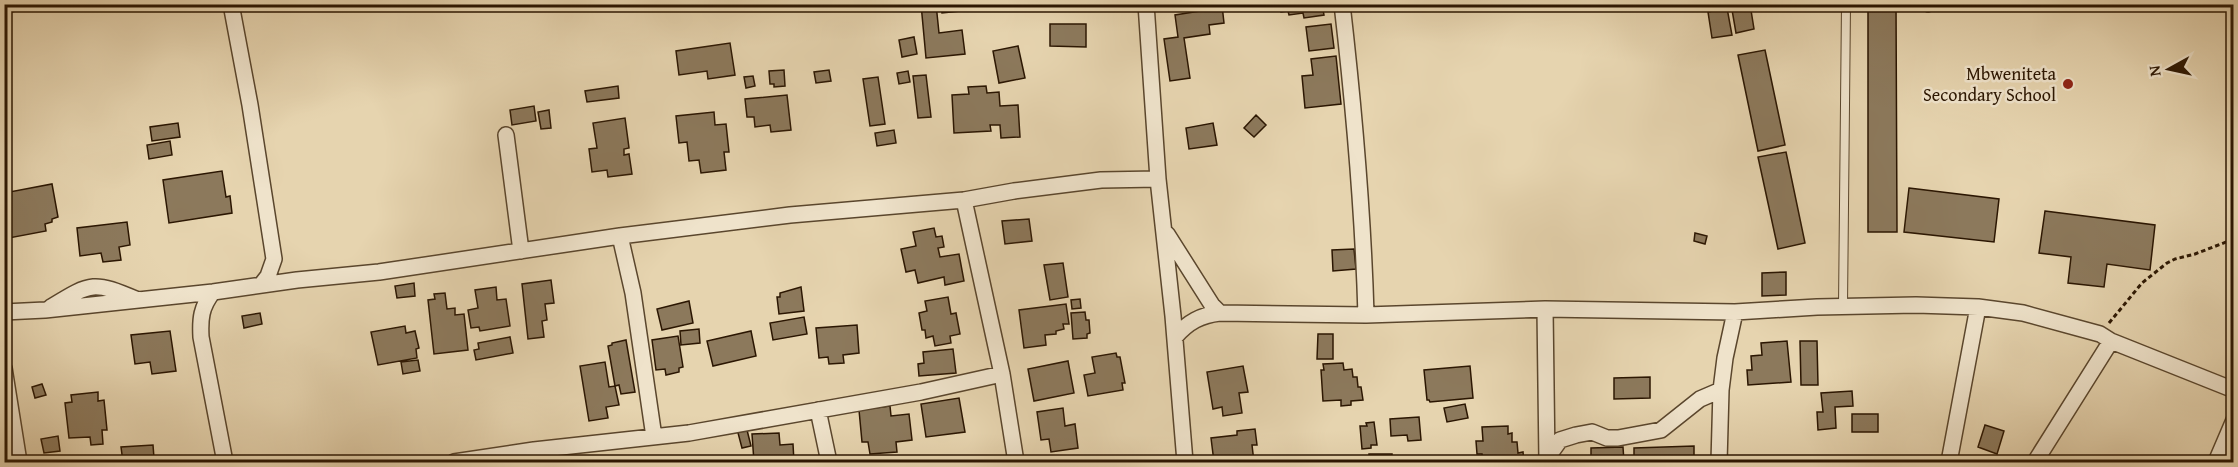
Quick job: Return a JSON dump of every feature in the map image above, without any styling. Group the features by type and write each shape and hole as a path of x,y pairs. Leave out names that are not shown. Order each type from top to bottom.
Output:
{"street":[{"path":"231,4 250,105 274,259 280,267 297,280"},
{"path":"1146,4 1158,179 1175,337 1185,462"},
{"path":"1342,4 1356,127 1366,315"},
{"path":"506,135 521,251"},
{"path":"4,312 139,300 379,272 620,236 789,215 964,200 1014,191 1090,182 1158,179"},
{"path":"964,200 1002,374 1016,462"},
{"path":"1163,226 1174,248 1212,305 1220,313"},
{"path":"620,236 633,293 654,436"},
{"path":"261,285 268,276 274,259"},
{"path":"213,292 203,307 200,318 201,337 225,462"},
{"path":"1175,337 1194,320 1220,313 1366,315 1545,309 1735,312 1843,306 1978,307 2023,312 2106,337 2234,390"},
{"path":"1948,462 1978,307"},
{"path":"1545,309 1547,460"},
{"path":"1719,462 1721,390 1725,357 1735,312"},
{"path":"2035,462 2106,337"},
{"path":"4,368 20,462"},
{"path":"454,462 532,456 654,436 689,433 921,392 1002,374"},
{"path":"1547,460 1560,440 1576,435 1592,432 1606,438 1618,438 1661,429 1700,399 1721,390"},
{"path":"819,410 829,462"},
{"path":"2216,462 2234,420"}],"lane":[{"path":"1843,306 1846,4"}],"path":[{"path":"4,13 44,4"},
{"path":"2106,337 2127,299 2155,271 2175,259 2234,239"}],"building":[{"path":"921,4 936,4 939,33 962,30 965,54 926,58"},
{"path":"941,4 959,4 960,11 942,13"},
{"path":"1187,4 1227,4 1222,5 1224,23 1209,25 1210,34 1184,38 1190,78 1170,81 1164,39 1178,37 1175,15 1207,10 1206,7 1188,9"},
{"path":"1279,4 1322,4 1324,15 1304,18 1303,13 1289,15 1288,11 1281,12"},
{"path":"1731,4 1750,4 1754,29 1736,33"},
{"path":"1868,4 1896,4 1897,232 1868,232"},
{"path":"1727,8 1732,35 1712,38 1708,12"},
{"path":"1050,24 1086,24 1086,47 1050,46"},
{"path":"1331,24 1334,48 1309,51 1306,27"},
{"path":"914,37 917,54 902,57 899,40"},
{"path":"730,43 735,75 708,79 707,71 679,75 676,51"},
{"path":"1018,46 1025,78 999,83 993,51"},
{"path":"1765,50 1785,145 1758,151 1738,55"},
{"path":"1336,56 1341,104 1305,108 1302,76 1313,75 1311,59"},
{"path":"784,70 785,86 774,87 774,84 770,84 769,71"},
{"path":"829,70 831,81 816,83 814,72"},
{"path":"908,71 910,82 899,84 897,73"},
{"path":"926,75 931,117 918,118 913,76"},
{"path":"753,76 755,86 746,88 744,77"},
{"path":"878,77 885,124 870,126 863,79"},
{"path":"618,86 619,98 587,102 585,91"},
{"path":"986,86 987,93 999,92 1000,106 1018,105 1020,137 1001,138 1000,125 990,125 991,131 954,133 952,95 969,94 968,87"},
{"path":"787,95 791,130 771,132 770,125 755,127 754,117 747,117 745,99"},
{"path":"534,106 536,121 512,125 510,110"},
{"path":"549,110 551,128 541,129 538,112"},
{"path":"714,112 715,125 726,124 729,152 724,152 726,170 701,173 699,160 689,161 687,142 679,143 676,116"},
{"path":"1256,115 1266,125 1254,137 1244,128"},
{"path":"625,118 629,148 624,149 624,155 629,154 632,174 608,177 607,170 592,172 589,149 597,148 593,123"},
{"path":"178,123 180,137 152,141 150,127"},
{"path":"1213,123 1217,145 1189,149 1186,128"},
{"path":"894,130 896,143 877,146 875,133"},
{"path":"170,141 172,155 149,159 147,145"},
{"path":"1786,152 1805,243 1778,249 1758,157"},
{"path":"222,171 226,197 230,196 232,213 169,223 163,180"},
{"path":"52,184 58,217 45,224 46,231 9,238 4,213 4,193"},
{"path":"1909,188 1999,199 1994,242 1904,232"},
{"path":"2045,211 2155,225 2150,270 2107,264 2104,287 2068,283 2071,257 2039,253"},
{"path":"1029,219 1032,241 1005,244 1002,221"},
{"path":"127,222 130,245 119,247 121,260 103,262 101,253 80,256 77,228"},
{"path":"934,228 936,237 942,236 944,247 938,248 940,257 959,254 964,281 945,285 944,277 918,283 915,270 906,272 901,249 916,246 913,232"},
{"path":"1695,233 1707,236 1705,244 1694,241"},
{"path":"1354,249 1356,269 1333,271 1332,250"},
{"path":"1063,263 1068,297 1050,300 1044,265"},
{"path":"1786,272 1786,295 1762,296 1762,273"},
{"path":"551,280 554,303 545,304 547,320 542,321 544,337 528,339 522,284"},
{"path":"414,283 415,296 397,298 395,286"},
{"path":"496,287 497,300 506,299 510,326 480,331 479,327 471,328 468,310 478,308 475,290"},
{"path":"801,287 804,311 779,314 777,297 780,297 780,293"},
{"path":"445,293 447,309 455,308 455,315 464,314 468,350 434,354 428,300 435,299 434,294"},
{"path":"948,297 951,314 956,313 960,334 950,336 951,343 935,346 933,336 926,338 925,330 922,330 919,313 927,311 925,301"},
{"path":"1080,299 1081,308 1072,309 1071,300"},
{"path":"689,301 693,323 662,330 657,309"},
{"path":"1066,304 1069,324 1063,324 1064,329 1056,331 1056,334 1045,335 1046,345 1024,348 1019,310"},
{"path":"1085,312 1086,320 1089,320 1090,333 1087,334 1087,338 1073,339 1071,313"},
{"path":"260,313 262,324 244,328 242,316"},
{"path":"804,317 807,334 773,340 770,323"},
{"path":"857,325 859,353 843,355 844,363 829,364 828,357 819,358 816,328"},
{"path":"405,326 406,333 415,331 419,348 416,349 417,358 378,365 371,332"},
{"path":"699,329 700,343 681,345 680,331"},
{"path":"170,331 176,371 152,374 150,362 135,364 131,335"},
{"path":"751,331 756,356 713,366 707,341"},
{"path":"1318,334 1333,334 1333,359 1317,359"},
{"path":"678,336 683,367 679,368 679,372 666,375 665,369 656,370 652,340"},
{"path":"510,337 513,353 476,360 474,350 479,349 478,343"},
{"path":"626,340 635,392 621,394 619,385 615,386 608,346"},
{"path":"1787,341 1791,382 1748,385 1747,370 1752,370 1751,356 1762,355 1761,343"},
{"path":"1800,341 1817,341 1818,385 1801,385"},
{"path":"953,349 956,373 919,376 918,364 924,363 923,352"},
{"path":"1116,353 1117,357 1120,357 1125,383 1122,383 1123,390 1088,396 1084,375 1095,373 1092,357"},
{"path":"418,360 420,371 403,374 401,362"},
{"path":"1068,361 1074,393 1034,401 1028,369"},
{"path":"605,362 609,387 615,386 619,405 606,407 608,418 589,421 580,366"},
{"path":"1343,363 1344,370 1352,369 1353,377 1357,377 1363,400 1351,401 1351,405 1341,406 1341,400 1323,401 1321,370 1324,370 1323,364"},
{"path":"1243,366 1248,392 1239,393 1242,413 1223,416 1222,407 1213,409 1207,372"},
{"path":"1470,366 1473,398 1430,402 1427,400 1424,370"},
{"path":"1650,377 1650,398 1614,399 1614,378"},
{"path":"42,384 46,395 35,398 32,387"},
{"path":"1852,391 1853,406 1835,407 1836,428 1818,430 1817,412 1823,412 1821,393"},
{"path":"98,392 98,401 104,400 107,430 102,430 103,444 91,445 90,437 69,438 65,403 72,402 71,395"},
{"path":"959,398 965,432 926,437 921,404"},
{"path":"1465,404 1468,418 1447,422 1444,408"},
{"path":"890,406 891,416 909,414 912,440 896,442 897,452 870,454 868,442 862,442 859,410"},
{"path":"1063,408 1065,426 1075,424 1078,448 1051,452 1049,439 1041,440 1037,412"},
{"path":"1852,414 1878,414 1878,432 1852,432"},
{"path":"1419,417 1421,440 1408,441 1407,435 1391,436 1390,419"},
{"path":"1374,422 1377,445 1362,449 1360,426 1367,426 1366,423"},
{"path":"1985,425 2004,431 1997,454 1978,447"},
{"path":"746,426 751,446 742,448 737,429"},
{"path":"1508,426 1508,434 1512,433 1512,442 1517,442 1518,453 1523,452 1524,462 1483,462 1482,454 1477,454 1476,441 1483,441 1482,427"},
{"path":"1255,429 1257,445 1252,445 1254,462 1214,462 1211,438 1237,435 1237,431"},
{"path":"779,433 780,445 793,444 794,462 754,462 752,434"},
{"path":"58,436 60,451 44,453 41,439"},
{"path":"153,445 154,458 147,458 148,461 123,462 121,447"},
{"path":"1694,446 1694,462 1634,462 1634,448"},
{"path":"1623,447 1624,462 1591,462 1591,448"},
{"path":"1369,454 1392,454 1392,462 1369,462"},
{"path":"1817,457 1817,462 1796,462 1795,458"},
{"path":"669,461 669,462 644,462"}],"place":[{"name":"Mbweniteta Secondary School","path":"2068,84"}]}
